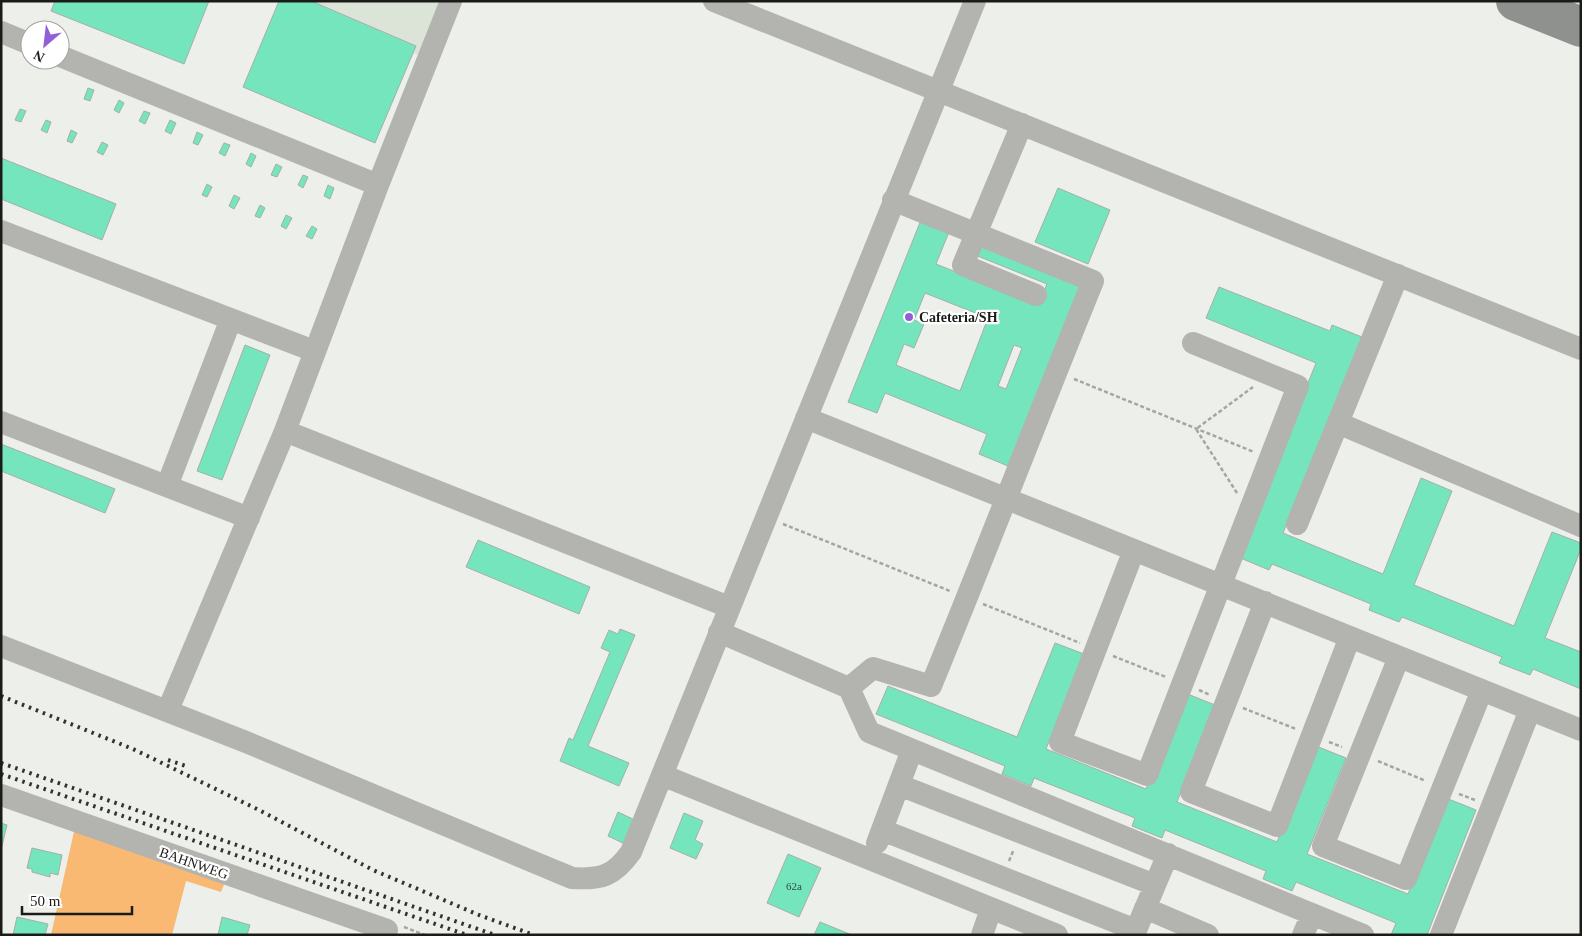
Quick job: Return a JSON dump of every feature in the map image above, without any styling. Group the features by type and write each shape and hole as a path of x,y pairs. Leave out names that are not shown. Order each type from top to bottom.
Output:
{"street":[{"path":"168,710 285,431 378,185 451,1"},
{"path":"714,1 1581,349"},
{"path":"1,646 168,710 572,878 591,879 608,875 620,867 631,852 764,517 975,1"},
{"path":"1,32 20,40"},
{"path":"70,60 378,185"},
{"path":"1022,124 963,265 1036,294"},
{"path":"849,688 874,668 931,686 1093,281 893,200"},
{"path":"1,230 314,351"},
{"path":"1297,524 1398,275"},
{"path":"167,486 231,319"},
{"path":"1134,550 1060,742 1146,775 1298,386 1193,343"},
{"path":"806,418 1581,730"},
{"path":"1,422 249,518"},
{"path":"1338,423 1581,526"},
{"path":"285,431 728,607"},
{"path":"1265,602 1191,792 1277,826 1350,637"},
{"path":"719,632 849,688 870,732 1363,935"},
{"path":"1399,657 1323,846 1406,879 1482,690"},
{"path":"1441,935 1530,710"},
{"path":"871,860 912,750"},
{"path":"662,775 1057,935"},
{"path":"899,785 1155,885"},
{"name":"BAHNWEG","path":"1,795 386,932"},
{"path":"882,830 1135,932 1168,854"},
{"path":"982,935 992,908"},
{"path":"1145,908 1208,935"},
{"path":"1303,935 1312,914"}],"path":[{"path":"1056,372 1270,458"},
{"path":"1196,429 1268,375"},
{"path":"1196,429 1248,512"},
{"path":"764,517 1492,807"},
{"path":"1002,878 1020,832"}],"shaded area":[{"path":"292,1 451,1 428,59"},
{"path":"77,818 229,872 221,892 186,881 172,935 51,935"}],"building":[{"path":"55,1 209,1 184,64 51,11"},
{"path":"279,1 311,1 416,46 375,143 243,87"},
{"path":"88,88 94,90 90,101 84,99"},
{"path":"119,100 124,103 119,113 114,110"},
{"path":"20,109 26,111 21,122 15,120"},
{"path":"144,111 150,113 145,124 139,121"},
{"path":"46,120 51,122 47,133 41,130"},
{"path":"170,120 176,123 171,134 165,131"},
{"path":"71,130 77,133 72,143 67,141"},
{"path":"197,132 203,135 198,145 193,143"},
{"path":"102,142 108,145 103,155 97,152"},
{"path":"224,143 230,145 225,156 219,153"},
{"path":"251,153 256,156 251,167 246,164"},
{"path":"1,158 116,204 102,240 1,199"},
{"path":"276,164 282,167 277,177 271,175"},
{"path":"303,175 308,177 303,188 298,185"},
{"path":"207,184 212,187 207,197 202,195"},
{"path":"328,185 334,188 330,199 324,196"},
{"path":"1058,188 1110,210 1088,264 1035,242"},
{"path":"234,195 240,198 234,209 229,206"},
{"path":"260,205 265,208 260,218 255,216"},
{"path":"286,215 292,218 286,229 281,226"},
{"path":"921,220 949,232 936,264 1038,305 1047,284 975,255 979,244 1081,284 1008,466 979,454 987,434 885,393 877,413 848,402","holes":["925,293 988,318 960,391 896,365 904,344 914,348 924,324 914,320","1014,345 1022,348 1006,389 998,386"]},
{"path":"312,226 317,229 312,239 306,236"},
{"path":"1219,287 1330,331 1332,325 1362,337 1283,533 1383,574 1421,478 1452,491 1414,585 1514,626 1552,532 1581,543 1581,549 1545,638 1581,652 1581,689 1533,669 1530,675 1499,663 1502,657 1402,617 1399,622 1369,610 1371,604 1272,564 1269,570 1238,557 1316,363 1206,318"},
{"path":"245,345 270,355 222,480 197,471"},
{"path":"1,444 115,489 105,513 1,471"},
{"path":"478,540 590,587 579,614 466,567"},
{"path":"620,629 635,635 588,746 629,763 619,786 560,761 569,738 573,740 610,652 601,648 609,630 618,634"},
{"path":"1055,643 1084,654 1046,749 1146,789 1185,693 1215,705 1177,802 1277,842 1316,746 1346,758 1307,854 1408,894 1446,798 1476,810 1427,935 1391,935 1396,923 1296,882 1292,891 1263,879 1266,871 1165,830 1162,838 1132,826 1135,818 1034,778 1031,786 1002,774 1005,766 876,714 888,686 1017,737"},
{"path":"618,812 637,821 627,845 608,836"},
{"path":"684,813 703,821 695,840 703,844 696,859 670,848"},
{"path":"1,823 7,825 1,850"},
{"path":"32,848 62,855 58,875 50,873 50,877 32,872 32,869 27,868"},
{"path":"788,854 821,868 799,917 767,903"},
{"path":"17,917 48,924 45,935 13,935"},
{"path":"222,917 250,925 247,935 218,935"},
{"path":"820,922 852,935 814,935"}],"taxiway":[{"path":"1516,1 1581,27"}],"railway":[{"path":"1,696 133,749 259,810 373,870 479,915 534,935"},
{"path":"168,760 189,767"},
{"path":"1,763 495,935"},
{"path":"1,774 467,935"}],"place":[{"name":"Cafeteria/SH","path":"909,317"}]}
